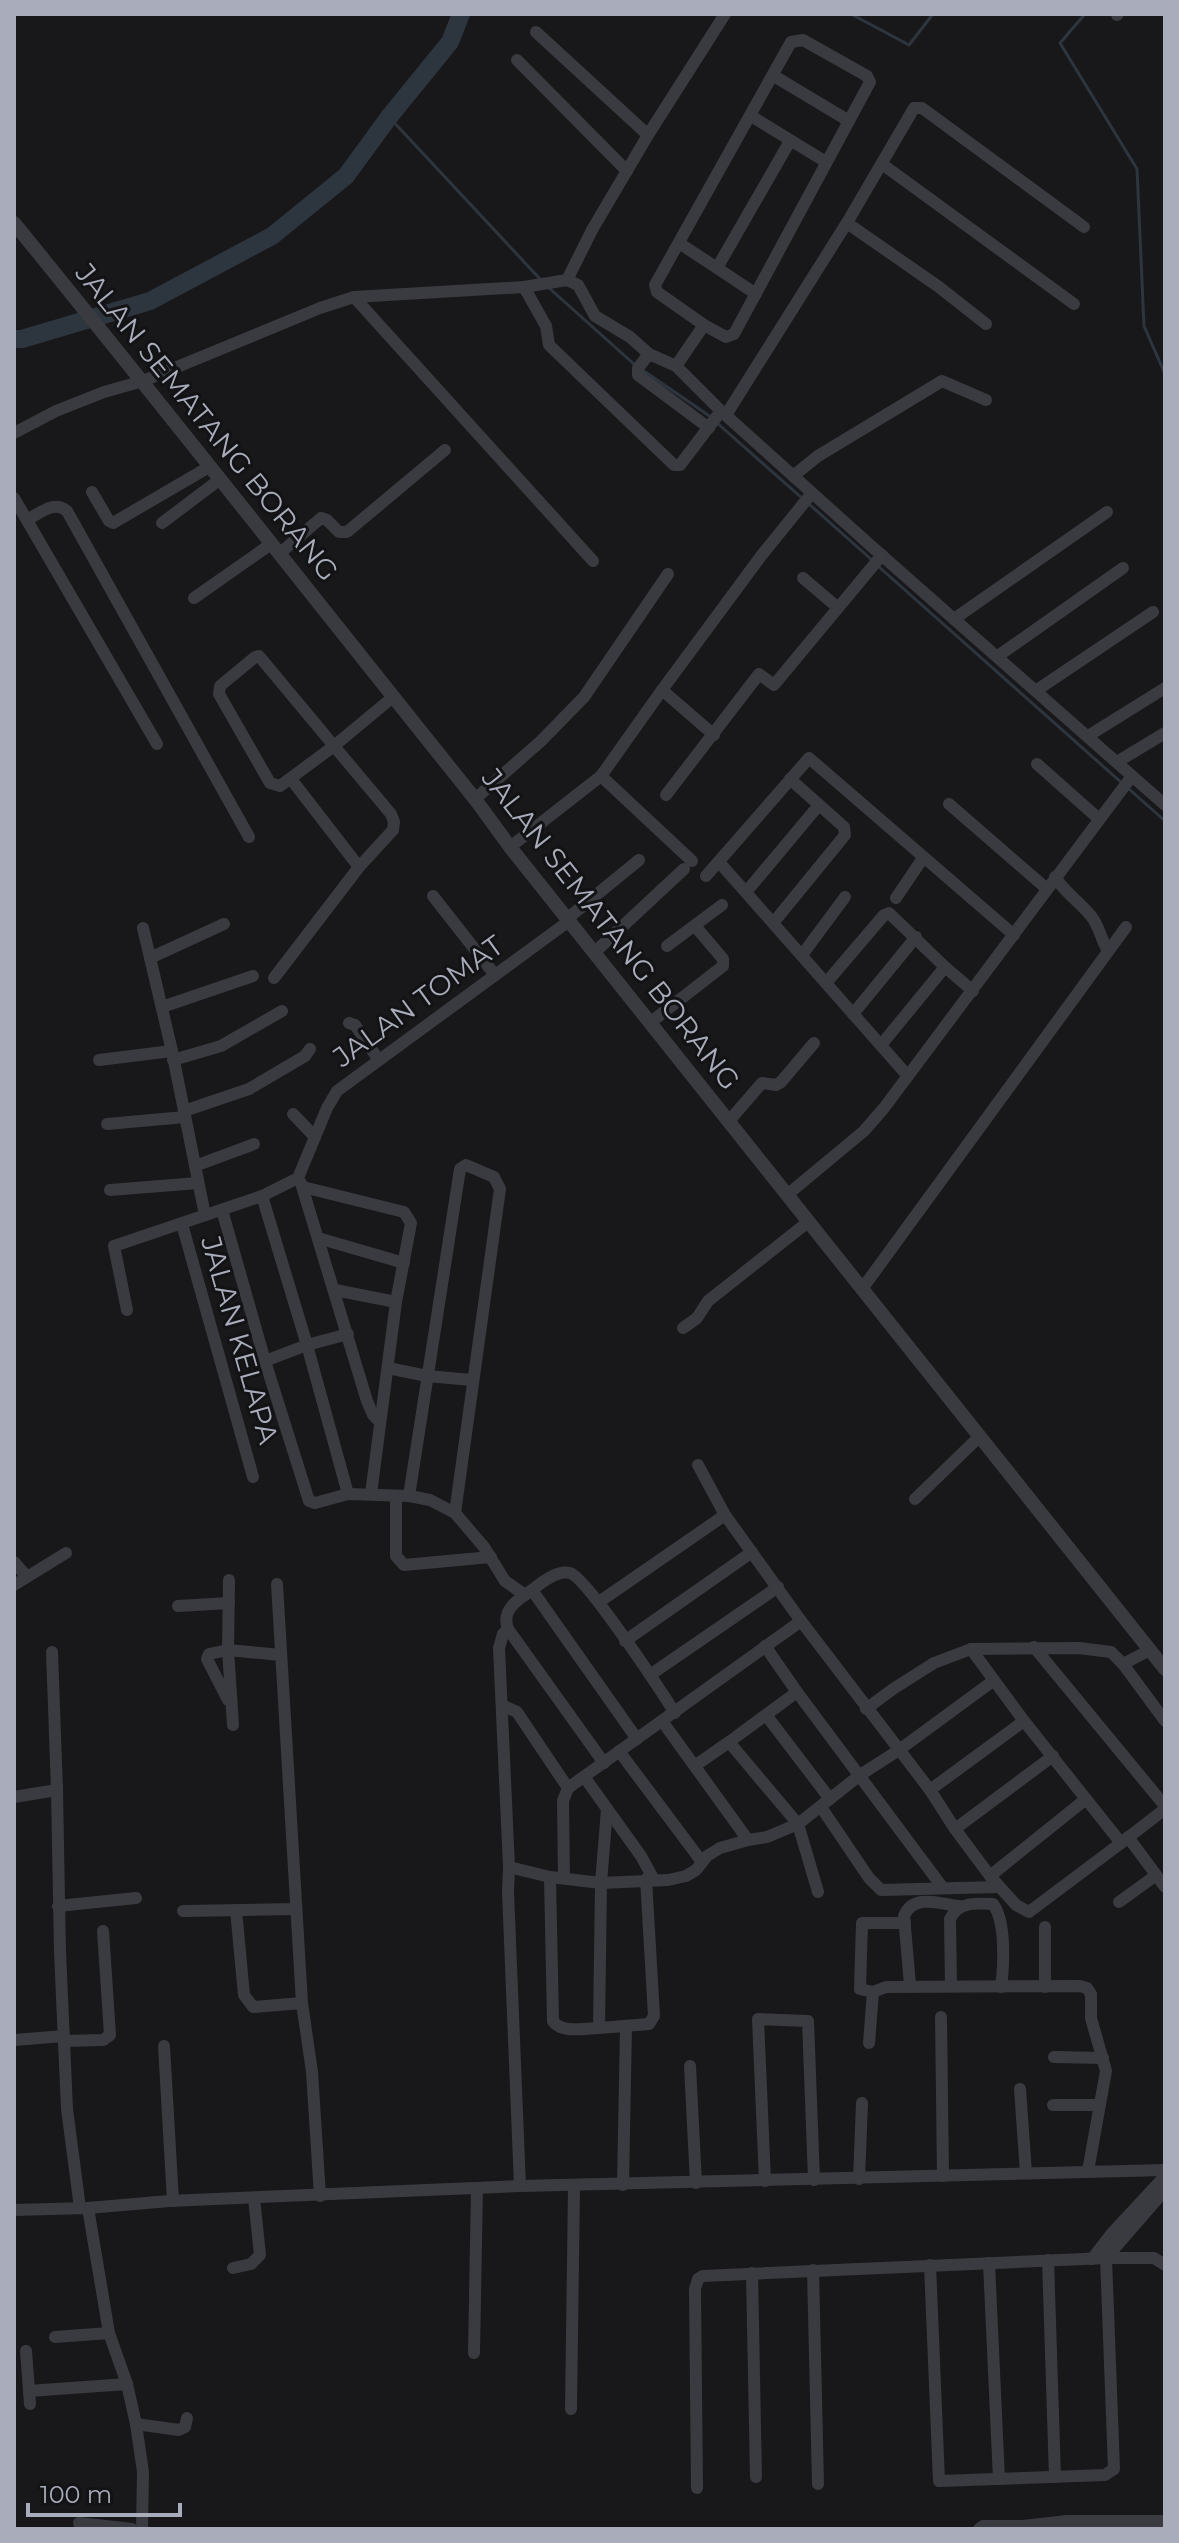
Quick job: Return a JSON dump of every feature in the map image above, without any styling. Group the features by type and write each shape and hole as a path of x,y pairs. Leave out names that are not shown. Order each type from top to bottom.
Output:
{"street":[{"path":"562,281 648,135 725,14"},
{"path":"536,32 648,135"},
{"path":"803,40 867,76 870,82 730,337 704,325 656,290 655,285 751,116 791,42 803,40"},
{"path":"517,60 627,171"},
{"path":"774,76 849,121"},
{"path":"524,287 546,326 549,345 674,465 680,465 717,419 847,223 914,108 919,107 1084,227"},
{"path":"751,116 826,162"},
{"path":"717,268 790,141"},
{"path":"882,164 1074,304"},
{"path":"847,223 986,324"},
{"name":"JALAN SEMATANG BORANG","path":"15,227 143,381 729,1121 787,1195 800,1228 862,1289 1145,1652 1165,1669"},
{"path":"679,243 756,294"},
{"path":"14,433 56,411 143,381 354,297 524,287 562,281 578,285 595,316 630,337 644,360 676,366 717,419"},
{"path":"354,297 593,561"},
{"path":"676,366 704,325"},
{"path":"644,360 639,376 717,419 793,476 806,499 875,563 954,619 1117,762 1127,782 1165,805"},
{"path":"793,476 829,450 942,381 986,400"},
{"path":"194,598 321,518 339,532 347,532 445,450"},
{"path":"92,492 113,523 209,467"},
{"path":"162,523 219,480"},
{"path":"14,498 157,744"},
{"path":"510,847 601,776 806,499"},
{"path":"27,520 54,506 67,511 249,837"},
{"path":"954,619 1107,512"},
{"path":"666,795 759,674 774,685 875,563"},
{"path":"998,656 1123,568"},
{"path":"475,799 541,741 584,697 668,574"},
{"path":"803,578 837,607"},
{"path":"1037,690 1153,612"},
{"path":"274,978 359,867 393,830 394,822 334,746 262,656 255,657 220,686 219,694 270,783 280,786 334,746 393,697"},
{"path":"1088,736 1165,688"},
{"path":"662,690 714,735"},
{"path":"1117,762 1165,733"},
{"path":"706,876 809,758 1014,935"},
{"path":"1037,764 1099,819"},
{"path":"595,952 688,865 601,776"},
{"path":"291,779 359,867"},
{"path":"774,922 845,835 844,827 790,779"},
{"path":"787,1195 864,1131 884,1108 1127,782"},
{"path":"949,804 1047,889"},
{"path":"747,891 819,805"},
{"path":"896,898 923,858"},
{"name":"JALAN TOMAT","path":"300,1182 315,1137 337,1091 569,919 639,860"},
{"path":"719,862 907,1075"},
{"path":"1055,877 1063,889 1090,914 1099,938 1108,951"},
{"path":"433,896 495,975"},
{"path":"802,955 845,897"},
{"path":"667,946 722,905"},
{"path":"826,983 887,913 973,991"},
{"path":"150,958 224,924"},
{"path":"651,1022 723,966 723,959 695,926"},
{"path":"862,1289 1126,927"},
{"path":"143,928 205,1215"},
{"path":"853,1014 916,937"},
{"path":"881,1045 945,967"},
{"path":"162,1007 253,976"},
{"path":"99,1060 172,1056 221,1046 282,1011"},
{"path":"349,1023 355,1025 378,1059"},
{"path":"729,1121 762,1083 776,1085 781,1082 814,1043"},
{"path":"107,1124 185,1114 249,1089 305,1056 310,1049"},
{"path":"293,1114 315,1137"},
{"path":"195,1166 254,1144"},
{"path":"455,1513 500,1189 494,1177 466,1165 460,1169 427,1376 402,1496 396,1553 404,1565 491,1557"},
{"path":"300,1182 370,1411 379,1421"},
{"path":"127,1310 115,1246 300,1182 404,1212 411,1223 396,1302 371,1494"},
{"path":"110,1190 198,1183"},
{"path":"262,1196 348,1494"},
{"path":"222,1210 307,1498 315,1503 348,1494 402,1496 430,1500 455,1513 491,1557 505,1581 528,1592 637,1739"},
{"name":"JALAN KELAPA","path":"182,1224 253,1473"},
{"path":"683,1328 697,1318 708,1301 800,1228"},
{"path":"318,1238 404,1263"},
{"path":"335,1290 396,1302"},
{"path":"265,1361 348,1334"},
{"path":"388,1368 427,1376 472,1380"},
{"path":"915,1499 979,1437"},
{"path":"698,1465 725,1515 866,1709 930,1790 994,1881 1016,1905 1029,1912 1165,1807 1034,1647"},
{"path":"599,1602 725,1515"},
{"path":"625,1641 752,1552"},
{"path":"14,1585 66,1553"},
{"path":"14,1562 27,1577"},
{"path":"604,1763 508,1629 507,1612 528,1592 560,1573 572,1573 577,1577 599,1602 675,1713"},
{"path":"229,1580 228,1650 233,1725"},
{"path":"277,1584 302,2003 312,2072 320,2196"},
{"path":"650,1675 778,1587"},
{"path":"178,1606 229,1603"},
{"path":"585,1778 641,1856 650,1880 654,2016 649,2024 563,2029 553,2021 557,1878 563,1801 568,1788 801,1621"},
{"path":"508,1629 499,1648 520,2186"},
{"path":"765,1646 943,1888"},
{"path":"866,1709 934,1663 971,1649 1034,1647 1111,1652 1125,1663 1165,1721"},
{"path":"971,1649 1086,1799 1165,1887"},
{"path":"231,1705 207,1659 210,1653 228,1650 281,1655"},
{"path":"52,1652 67,2109 109,2333 127,2384 136,2424 143,2472 142,2529"},
{"path":"1125,1663 1145,1652"},
{"path":"509,1867 557,1878 601,1883 668,1880 686,1876 720,1848 767,1837 798,1824 860,1775 993,1681"},
{"path":"696,1765 797,1692"},
{"path":"502,1708 517,1712 568,1788"},
{"path":"766,1715 826,1803 876,1887 881,1890 943,1888 994,1881 1086,1799"},
{"path":"662,1721 748,1840"},
{"path":"930,1790 1024,1721"},
{"path":"729,1742 798,1824 818,1892"},
{"path":"619,1751 702,1862"},
{"path":"955,1829 1053,1756"},
{"path":"14,1797 57,1790"},
{"path":"599,2028 601,1883 607,1809"},
{"path":"1119,1902 1155,1876"},
{"path":"58,1906 136,1898"},
{"path":"910,1985 905,1923 907,1908 920,1901 959,1906 993,1904 999,1915 1001,1987"},
{"path":"951,1986 950,1919 959,1906"},
{"path":"183,1911 296,1909"},
{"path":"236,1910 244,1995 249,2004 253,2007 302,2003"},
{"path":"905,1923 862,1923 860,1989 873,1992 886,1987 910,1985 1087,1988 1091,1994 1091,2018 1106,2071 1088,2171"},
{"path":"1045,1927 1045,1987"},
{"path":"14,2040 103,2040 110,2035 103,1931"},
{"path":"869,2043 873,1992"},
{"path":"941,2017 943,2176"},
{"path":"765,2181 758,2019 808,2021 814,2180"},
{"path":"623,2185 626,2027"},
{"path":"164,2046 173,2201"},
{"path":"1054,2057 1103,2058"},
{"path":"690,2066 696,2183"},
{"path":"1020,2089 1026,2173"},
{"path":"859,2179 862,2103"},
{"path":"1053,2105 1100,2105"},
{"path":"14,2210 520,2186 1088,2171 1165,2173"},
{"path":"1092,2259 1165,2173"},
{"path":"571,2409 574,2186"},
{"path":"474,2353 477,2188"},
{"path":"930,2265 939,2481 1100,2476 1114,2469 1106,2258 1165,2190"},
{"path":"233,2268 251,2264 260,2255 254,2198"},
{"path":"697,2488 695,2289 698,2279 703,2276 1106,2258 1154,2258 1165,2265"},
{"path":"1048,2260 1055,2477"},
{"path":"989,2263 999,2479"},
{"path":"813,2270 818,2484"},
{"path":"752,2273 756,2477"},
{"path":"55,2337 109,2333"},
{"path":"26,2351 30,2398 127,2384"},
{"path":"136,2424 179,2430 185,2427 187,2418"},
{"path":"79,2523 132,2529"},
{"path":"979,2529 983,2526 1023,2528 1164,2524"}],"waterway":[{"path":"14,339 150,301 272,236 346,176 450,42 461,14"},
{"path":"851,14 909,45 933,14"},
{"path":"1085,14 1060,43 1137,169 1144,326 1165,374"},
{"path":"389,117 540,279"},
{"path":"548,287 635,365"},
{"path":"641,369 711,417"},
{"path":"716,422 803,499"},
{"path":"809,504 872,560"},
{"path":"878,566 1123,784"},
{"path":"1129,789 1165,821"}]}
